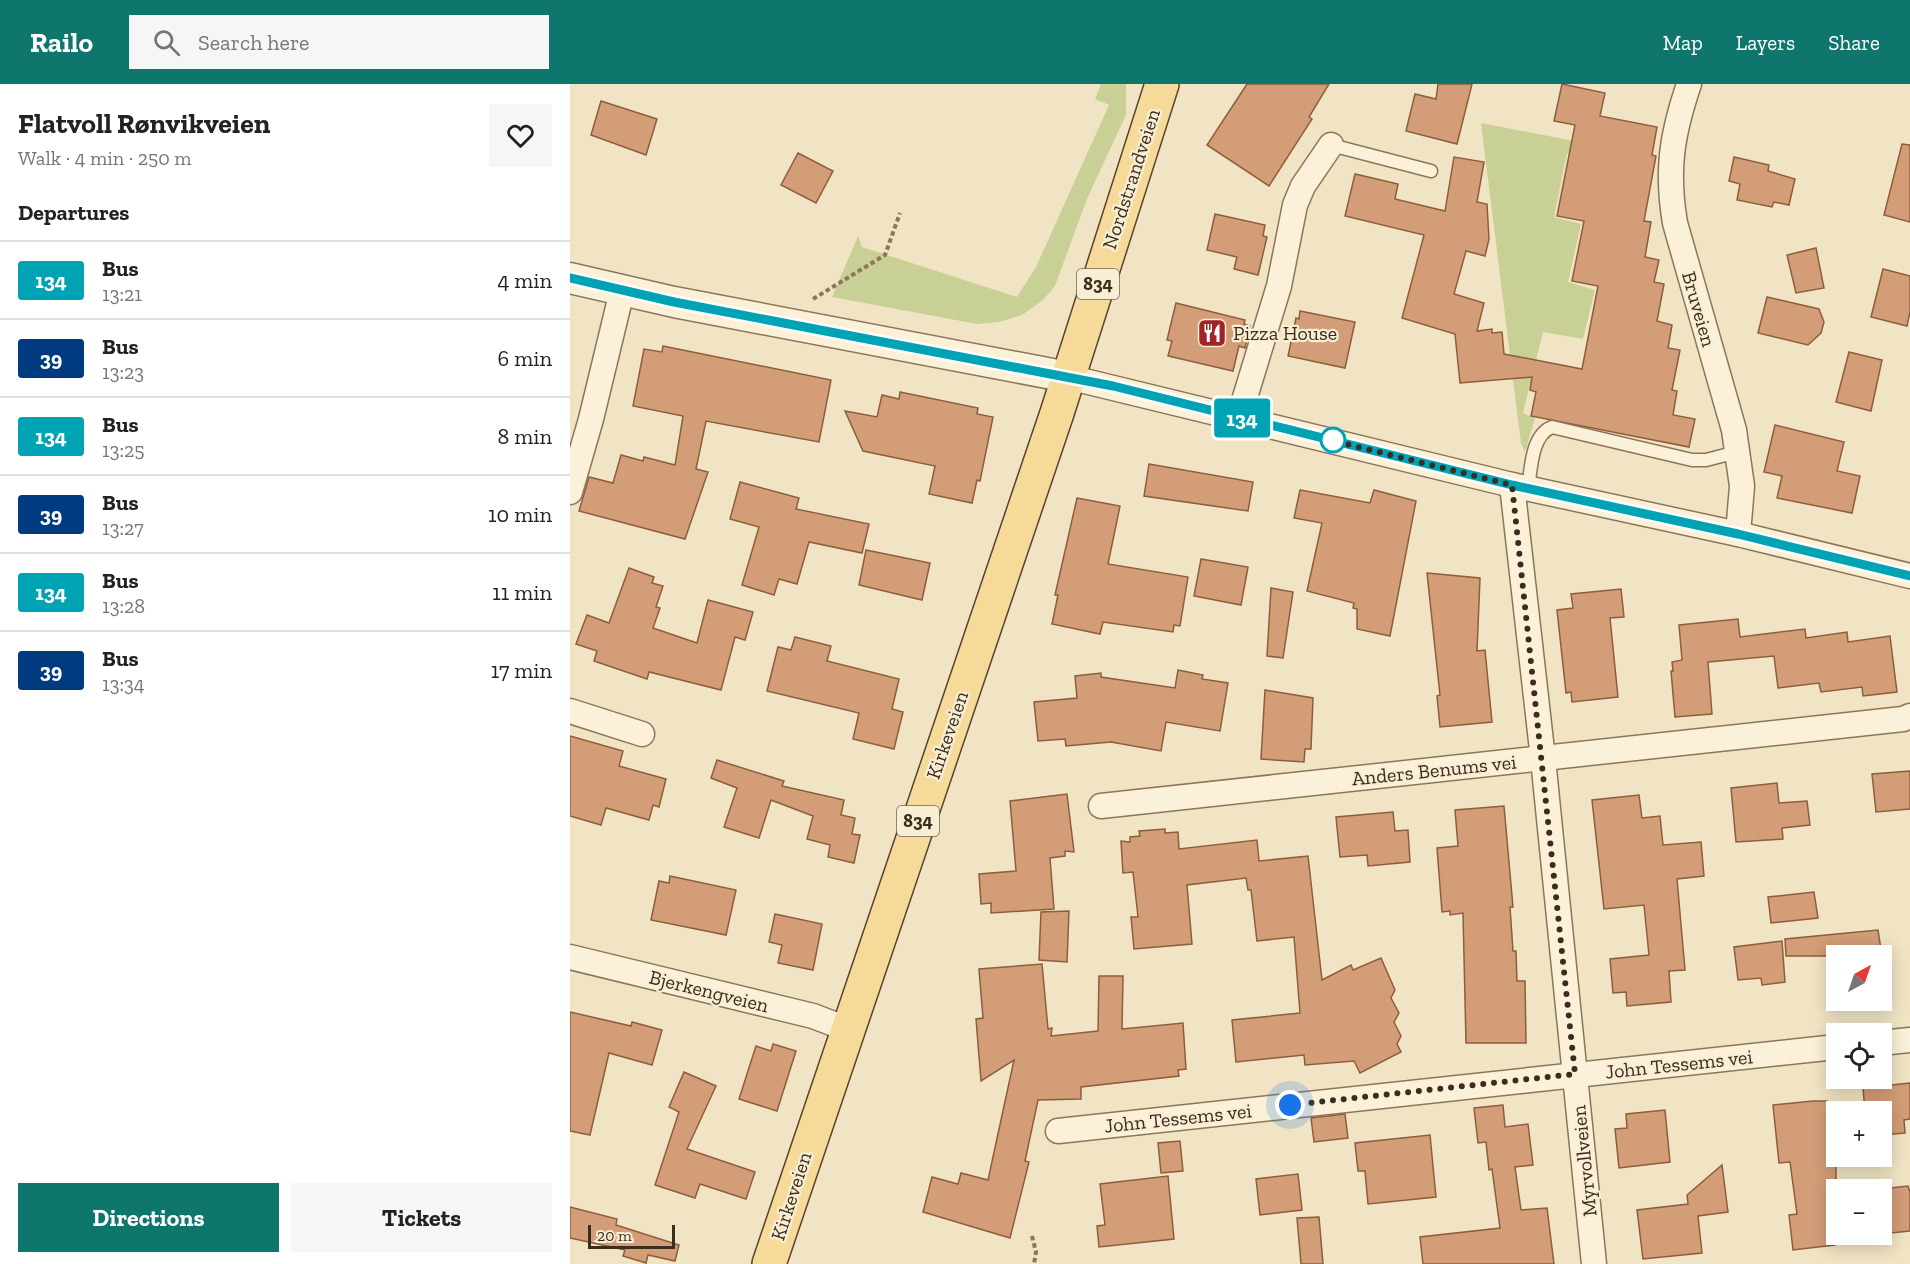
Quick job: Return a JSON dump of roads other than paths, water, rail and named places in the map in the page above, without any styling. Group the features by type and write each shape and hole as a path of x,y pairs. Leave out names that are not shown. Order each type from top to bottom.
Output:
{"main road":[{"name":"Nordstrandveien","path":"1068,377 1162,84"},
{"name":"Kirkeveien","path":"769,1264 1068,377"}],"street":[{"name":"Bruveien","path":"1689,84 1676,124 1670,154 1670,193 1675,223 1734,430 1742,486 1738,534"},
{"path":"1239,417 1279,285 1295,205 1303,186 1331,145"},
{"path":"570,278 622,291 1068,377 1520,487 1738,534 1910,576"},
{"path":"570,492 591,419 622,291"},
{"name":"Myrvollveien","path":"1520,487 1543,759 1594,1264"},
{"path":"570,711 642,734"},
{"name":"Anders Benums vei","path":"1101,806 1891,721 1910,716"},
{"name":"Bjerkengveien","path":"570,957 813,1016 847,1029"},
{"path":"1892,1042 1910,1040"},
{"name":"John Tessems vei","path":"1058,1131 1826,1048"}],"lane":[{"path":"1331,145 1431,171"},
{"path":"1520,487 1539,438 1544,430 1552,427 1692,460 1706,460 1737,452"}],"place":[{"name":"Pizza House","path":"1212,333"}]}
